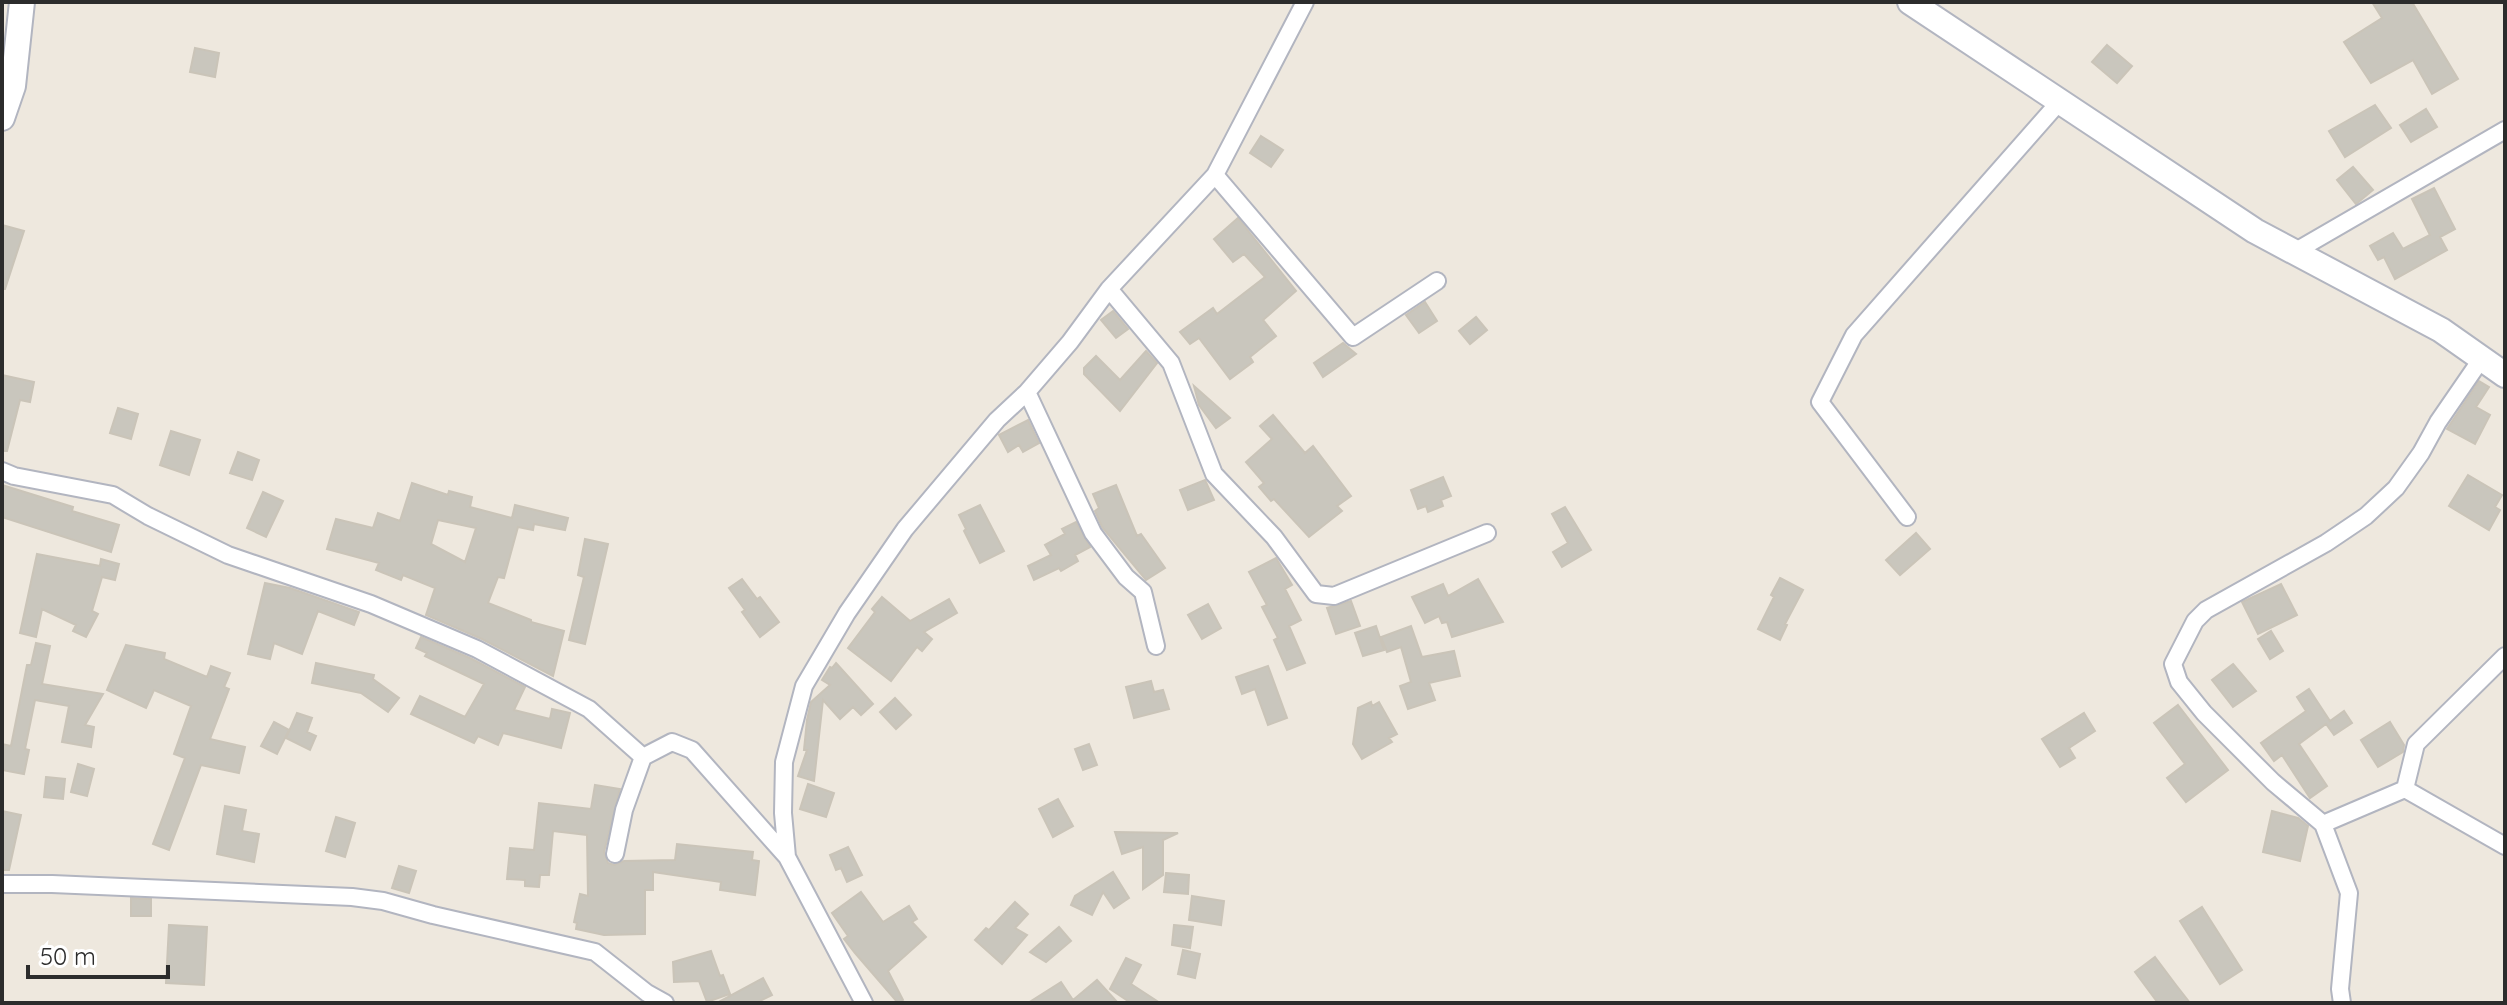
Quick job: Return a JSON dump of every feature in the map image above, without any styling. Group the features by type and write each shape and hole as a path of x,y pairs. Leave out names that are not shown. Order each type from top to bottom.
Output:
{"street":[{"path":"2,118 13,86 22,2"},
{"path":"787,857 783,813 784,762 804,686 847,613 905,529 997,420 1027,392 1070,342 1109,289 1215,175 1305,2"},
{"path":"1910,2 2239,220 2441,330 2505,375"},
{"path":"1907,517 1820,402 1854,335 2061,100"},
{"path":"2296,251 2505,130"},
{"path":"1215,175 1353,337 1437,281"},
{"path":"1109,289 1171,363 1214,474 1274,537 1316,594 1334,596 1487,533"},
{"path":"2342,1003 2340,989 2349,893 2323,824 2273,782 2204,713 2179,682 2173,664 2195,621 2206,610 2326,543 2366,516 2396,488 2482,358"},
{"path":"1027,392 1093,533 1126,577 1143,592 1156,646"},
{"path":"2,471 113,495 148,516 228,555 371,604 477,649 589,709 643,757"},
{"path":"2405,789 2416,744 2505,656"},
{"path":"615,854 624,810 643,757 672,742 692,750 787,857 864,1003"},
{"path":"2323,824 2405,789"},
{"path":"2405,789 2505,846"},
{"path":"2,884 352,897 383,901 595,952 647,993 665,1003"}],"building":[{"path":"2372,2 2412,2 2458,79 2432,94 2413,60 2371,83 2344,42 2382,18"},
{"path":"2107,45 2132,66 2117,83 2092,62"},
{"path":"195,48 219,53 215,77 190,72"},
{"path":"2375,105 2391,128 2345,157 2329,131"},
{"path":"2426,109 2437,127 2411,142 2400,125"},
{"path":"1261,136 1283,150 1271,167 1250,153"},
{"path":"2353,167 2373,190 2356,204 2337,180"},
{"path":"2434,188 2455,229 2440,237 2447,250 2395,279 2384,257 2378,260 2370,246 2393,233 2403,249 2430,235 2412,199"},
{"path":"1238,218 1296,291 1263,320 1276,336 1250,357 1253,362 1230,379 1199,338 1190,344 1180,332 1213,308 1217,314 1265,277 1244,254 1233,262 1214,239"},
{"path":"2,225 24,231 5,289 2,289"},
{"path":"1425,302 1437,321 1419,333 1406,315"},
{"path":"1113,311 1128,329 1116,338 1101,320"},
{"path":"1476,317 1487,330 1470,344 1459,331"},
{"path":"1343,343 1356,354 1323,377 1314,363"},
{"path":"1146,351 1157,363 1120,411 1084,374 1084,368 1096,356 1120,380"},
{"path":"2,375 34,382 30,402 20,400 7,451 2,451"},
{"path":"2479,381 2489,387 2476,407 2490,415 2475,444 2447,429"},
{"path":"1194,386 1230,418 1216,428 1199,405"},
{"path":"118,408 138,414 131,439 110,433"},
{"path":"1273,415 1305,453 1313,446 1351,496 1337,506 1342,511 1309,537 1259,487 1264,483 1246,462 1272,439 1260,426"},
{"path":"1028,420 1039,443 1023,452 1019,445 1008,452 999,435"},
{"path":"171,431 200,440 189,475 160,465"},
{"path":"238,452 259,460 252,480 230,473"},
{"path":"2468,475 2502,495 2495,507 2500,510 2489,530 2449,506"},
{"path":"1443,477 1451,496 1441,500 1443,506 1428,512 1426,506 1418,509 1411,490"},
{"path":"1205,480 1214,500 1188,510 1180,490"},
{"path":"412,483 448,495 449,491 472,497 470,507 512,518 515,505 568,518 565,530 534,524 533,530 518,527 504,578 498,577 488,603 531,622 564,631 553,676 482,639 426,615 435,588 403,575 401,580 376,570 379,563 327,549 336,519 373,528 378,513 400,521","holes":["438,520 476,528 465,562 431,544"]},
{"path":"2,485 119,525 111,552 2,517"},
{"path":"1116,485 1137,536 1141,534 1165,568 1146,580 1102,527 1095,511 1099,508 1093,494"},
{"path":"263,492 283,501 266,537 247,528"},
{"path":"980,505 1004,551 980,563 959,515"},
{"path":"1565,507 1591,550 1562,567 1553,552 1568,543 1552,514"},
{"path":"1076,522 1090,547 1075,555 1078,561 1061,571 1059,568 1034,580 1028,566 1051,555 1045,545 1065,534 1062,529"},
{"path":"1916,533 1930,549 1900,575 1886,560"},
{"path":"585,539 608,544 585,644 569,640 584,577 578,575"},
{"path":"37,554 100,566 101,559 119,564 115,580 102,577 92,611 98,614 86,637 73,631 76,625 42,609 36,637 20,633"},
{"path":"1276,558 1292,585 1285,589 1301,620 1289,626 1305,663 1287,670 1274,640 1278,638 1262,607 1267,605 1249,572"},
{"path":"1780,578 1803,590 1780,640 1758,629"},
{"path":"742,579 779,622 760,637 729,588"},
{"path":"1478,579 1503,622 1452,637 1447,622 1442,623 1439,616 1425,623 1412,597 1443,584 1448,596"},
{"path":"265,583 290,588 359,612 354,625 318,611 302,654 274,643 270,659 248,654"},
{"path":"2281,584 2297,615 2258,634 2242,602"},
{"path":"882,597 910,621 949,599 957,613 924,632 932,639 922,651 917,647 891,681 848,648 875,612 872,609"},
{"path":"1351,601 1360,626 1336,634 1327,608"},
{"path":"1208,604 1221,628 1202,639 1188,615"},
{"path":"1376,626 1384,650 1363,656 1355,633"},
{"path":"1411,626 1422,657 1454,651 1460,676 1429,683 1435,700 1408,709 1400,686 1411,682 1401,647 1387,652 1381,637"},
{"path":"2271,631 2283,651 2270,659 2258,639"},
{"path":"421,637 525,687 514,710 550,719 552,709 570,713 561,748 503,733 498,745 478,736 474,743 411,714 420,696 465,717 484,684 425,656 427,653 416,648"},
{"path":"36,643 50,646 42,684 103,694 85,725 94,727 91,747 62,742 69,706 35,700 25,749 29,750 24,774 2,770 2,744 11,746 27,665 31,665"},
{"path":"126,645 165,653 164,659 207,677 211,666 230,673 224,687 229,689 210,739 245,747 239,773 201,765 169,850 153,844 185,758 174,754 191,706 154,690 146,708 107,690"},
{"path":"316,663 374,675 373,679 399,698 388,712 361,693 312,683"},
{"path":"836,663 873,704 861,715 853,707 840,719 823,700 814,781 798,776 807,750 804,750 807,720 811,702 830,685 822,680"},
{"path":"2233,664 2256,691 2233,707 2212,680"},
{"path":"1268,666 1287,718 1268,725 1255,689 1242,694 1236,677"},
{"path":"1151,681 1154,692 1163,690 1169,709 1134,718 1126,687"},
{"path":"2309,689 2330,721 2344,711 2352,723 2334,735 2326,724 2299,744 2327,786 2310,798 2282,755 2274,761 2261,743 2306,711 2297,697"},
{"path":"895,698 911,715 896,729 880,712"},
{"path":"1371,702 1372,706 1379,702 1397,734 1389,738 1392,742 1362,759 1353,744 1358,708"},
{"path":"2178,705 2228,770 2186,802 2167,778 2185,764 2154,723"},
{"path":"297,713 312,718 307,732 316,736 310,750 286,738"},
{"path":"2084,713 2095,731 2069,748 2075,758 2060,767 2042,739"},
{"path":"274,722 289,730 277,754 261,746"},
{"path":"2390,722 2404,745 2403,752 2378,767 2361,740"},
{"path":"1089,744 1097,765 1083,770 1075,749"},
{"path":"78,764 94,769 87,796 71,792"},
{"path":"46,777 65,779 63,799 44,797"},
{"path":"808,784 834,793 826,817 800,809"},
{"path":"595,785 620,789 604,852 608,863 675,860 677,844 753,852 752,860 759,861 755,895 720,890 721,882 653,872 653,890 645,890 645,934 604,935 576,929 577,923 574,922 580,894 588,896 587,835 553,831 549,875 540,875 539,887 525,886 525,880 507,879 510,848 534,850 539,803 591,809"},
{"path":"1058,799 1073,826 1053,837 1039,809"},
{"path":"225,806 246,810 242,831 259,834 254,862 217,854"},
{"path":"2,811 21,815 9,870 2,870"},
{"path":"2272,811 2298,818 2308,826 2300,861 2263,852"},
{"path":"336,817 355,823 345,857 326,851"},
{"path":"1115,832 1178,833 1163,840 1163,875 1143,889 1143,847 1122,854"},
{"path":"848,847 862,875 847,882 841,868 836,870 830,855"},
{"path":"399,866 416,871 409,893 392,888"},
{"path":"1113,872 1129,898 1114,908 1103,892 1092,915 1071,905 1075,896"},
{"path":"1166,873 1189,875 1188,894 1164,892"},
{"path":"861,892 883,922 909,906 917,919 912,922 926,937 888,971 903,1000 898,1003 844,939 848,936 832,913"},
{"path":"1192,896 1224,901 1221,925 1189,920"},
{"path":"131,898 151,899 151,916 131,916"},
{"path":"1015,902 1028,914 1015,928 1027,935 1002,964 975,940"},
{"path":"2202,907 2242,970 2220,984 2180,921"},
{"path":"169,925 207,927 204,985 166,983"},
{"path":"1174,925 1193,927 1190,948 1172,945"},
{"path":"1059,927 1071,941 1046,962 1030,952"},
{"path":"1183,950 1200,954 1195,978 1178,974"},
{"path":"711,951 730,994 707,1002 699,981 674,982 673,962"},
{"path":"2155,957 2190,1003 2158,1003 2135,972"},
{"path":"1126,958 1141,965 1131,984 1160,1003 1131,1003 1110,989"},
{"path":"763,978 772,995 756,1003 717,1003"},
{"path":"1097,980 1118,1003 1028,1003 1061,982 1073,1000"}]}
